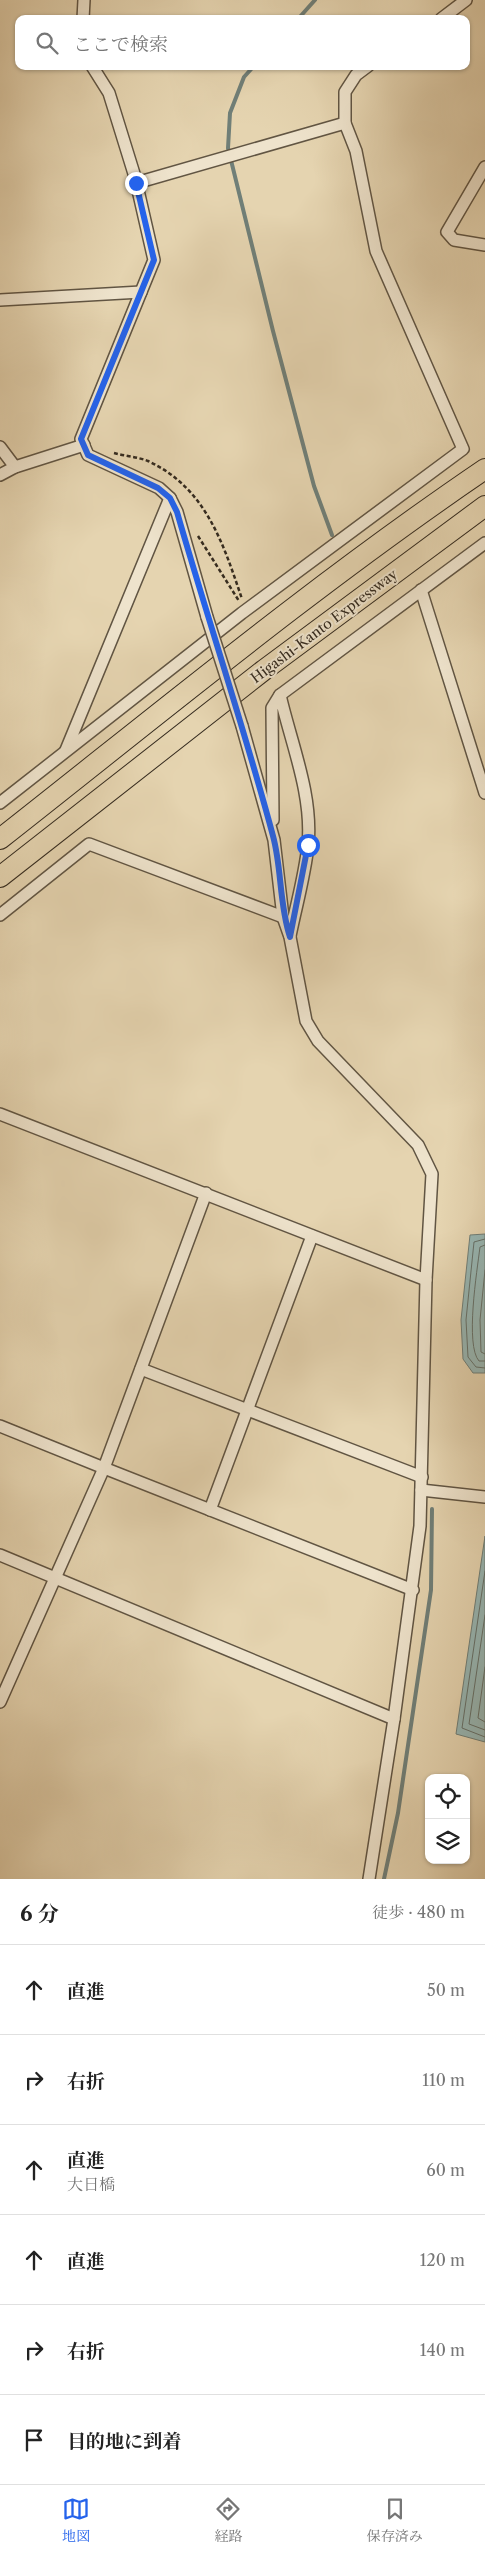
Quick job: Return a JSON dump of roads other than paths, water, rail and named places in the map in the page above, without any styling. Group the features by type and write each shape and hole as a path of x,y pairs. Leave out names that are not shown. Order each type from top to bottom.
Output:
{"highway":[{"path":"0,839 246,645 435,503 485,469"},
{"name":"Higashi-Kanto Expressway","path":"0,877 264,670 485,506"}],"street":[{"path":"83,15 84,0"},
{"path":"446,15 466,0"},
{"path":"95,70 109,93 136,183 154,260 81,439 88,455 158,488 170,498 177,512 207,617 242,726 274,840"},
{"path":"0,803 246,611 463,449 376,251 356,152 345,123 346,92 356,75 363,70"},
{"path":"136,183 345,123"},
{"path":"485,167 447,232 454,240 485,245"},
{"path":"0,300 141,292"},
{"path":"0,475 15,467 84,445"},
{"path":"0,447 15,467"},
{"path":"65,752 170,498"},
{"path":"369,1879 413,1590 420,1526 426,1280 432,1174 418,1145 318,1041 306,1021 290,937 283,917 274,840 272,708 280,695 485,543"},
{"path":"421,590 485,793"},
{"path":"280,695 293,738 307,811 308,845 290,937"},
{"path":"0,915 89,844 283,917"},
{"path":"0,1114 426,1280"},
{"path":"0,1702 104,1468 206,1193"},
{"path":"210,1510 312,1236"},
{"path":"141,1369 422,1477"},
{"path":"0,1426 413,1590"},
{"path":"421,1490 485,1498"},
{"path":"0,1555 394,1719"}],"water":[{"path":"485,1234 485,1373 473,1373 463,1359 461,1320 470,1235"},
{"path":"485,1536 485,1742 456,1734"}],"waterway":[{"path":"302,15 315,0"},
{"path":"250,70 244,77 230,113 228,148 273,331 314,486 332,535"},
{"path":"384,1879 398,1813 431,1590 432,1509"}]}
